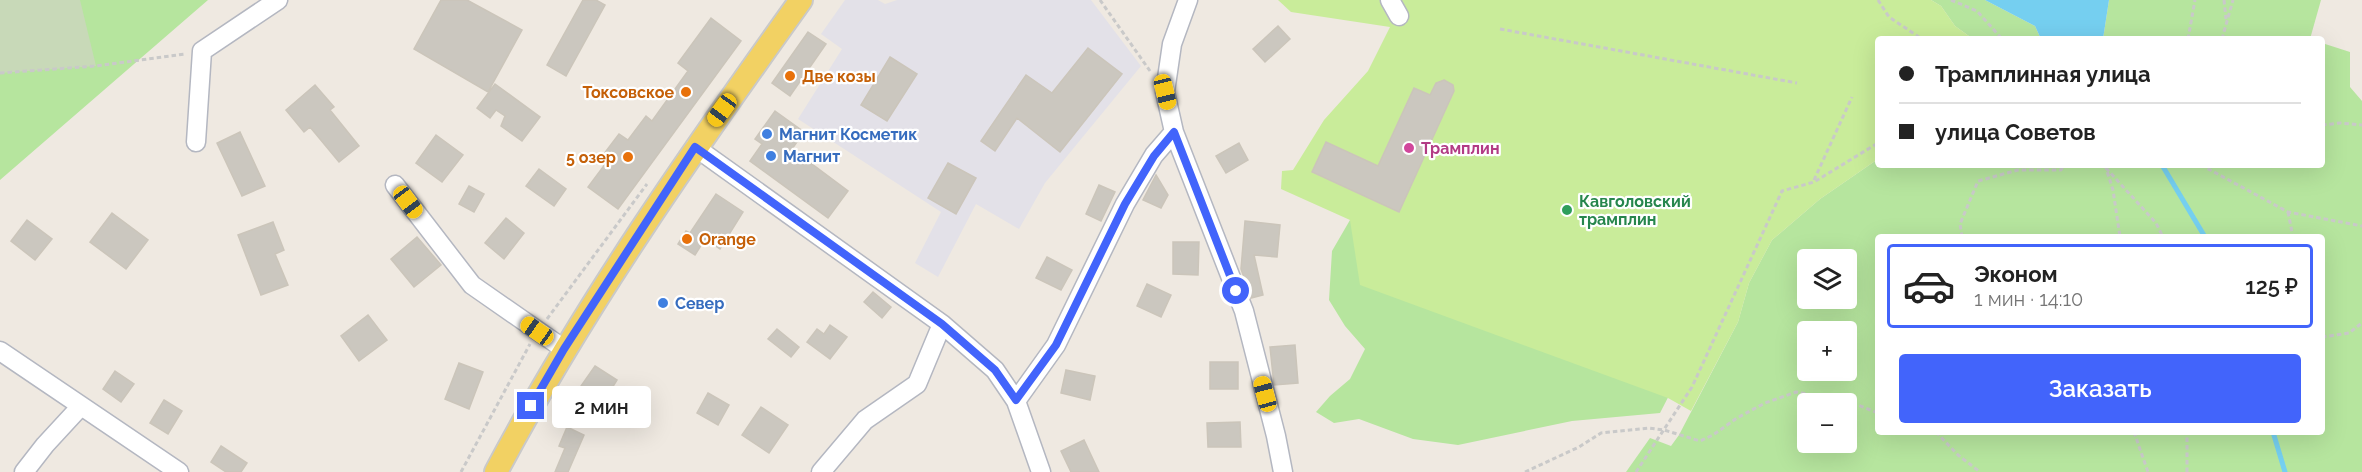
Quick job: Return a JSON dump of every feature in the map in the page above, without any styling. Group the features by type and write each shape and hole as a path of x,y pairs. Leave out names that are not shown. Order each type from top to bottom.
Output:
{"main road":[{"path":"496,472 564,349 695,147 801,0"}],"street":[{"path":"196,142 202,51 278,0"},
{"path":"1188,0 1172,44 1165,92 1174,132 1244,311 1283,472"},
{"path":"1016,400 1056,345 1125,204 1154,156 1174,132"},
{"path":"695,147 942,324 995,370 1016,400 1041,472"},
{"path":"395,185 472,285 564,349"},
{"path":"821,472 865,420 917,384 942,324"},
{"path":"0,351 179,472"},
{"path":"24,472 81,406"}],"path":[{"path":"1100,0 1165,92"},
{"path":"1878,0 1889,17 1918,36"},
{"path":"1951,0 1977,11 1999,36"},
{"path":"2189,36 2195,0"},
{"path":"2224,0 2226,24"},
{"path":"2223,36 2234,0"},
{"path":"1500,29 1797,83"},
{"path":"0,73 96,66 202,51"},
{"path":"1814,182 1852,97"},
{"path":"2325,125 2340,123 2362,125"},
{"path":"1636,472 1692,387 1782,191 1814,182 1875,146"},
{"path":"1962,234 1960,224 1978,182 2018,170 2061,170 2062,168"},
{"path":"2106,168 2113,190 2120,234"},
{"path":"2107,168 2156,223 2162,234"},
{"path":"2207,168 2288,212 2362,226"},
{"path":"461,472 537,331 652,177"},
{"path":"2288,212 2292,234"},
{"path":"2325,337 2349,333 2362,323"},
{"path":"1524,472 1580,447 1601,433 1649,428 1700,441 1765,403 1796,392 1848,400 1875,411"},
{"path":"1939,435 1958,455 1980,472"},
{"path":"2135,435 2148,472"},
{"path":"2187,435 2187,472"}],"shaded area":[{"path":"845,0 878,0 885,4 897,0 1091,0 1141,66 1045,183 1019,229 976,204 938,277 915,263 941,212 798,119 842,49 821,34"}],"green space":[{"path":"0,0 208,0 0,180"},
{"path":"0,0 80,0 96,66 0,73"},
{"name":"Кавголовский трамплин","path":"1278,0 1931,0 1941,6 1955,26 1969,36 1875,36 1875,161 1820,199 1772,240 1749,283 1738,322 1691,411 1668,398 1360,285 1350,220 1281,189 1282,171 1293,170 1324,120 1368,71 1390,27 1291,12"},
{"path":"1931,0 1985,0 2035,26 2040,36 1969,36 1955,26 1941,6"},
{"path":"2109,0 2321,0 2311,36 2103,36"},
{"path":"2325,44 2350,52 2350,87 2362,101 2362,472 1626,472 1650,438 1671,446 1679,435 1738,322 1749,283 1772,240 1820,199 1875,161 1875,168 2325,168"},
{"path":"1350,220 1677,380 1660,413 1572,421 1458,445 1413,439 1359,419 1334,423 1316,412 1350,379 1365,349 1345,326 1329,300 1332,251"}],"water":[{"path":"1985,0 2109,0 2103,36 2040,36 2035,26"}],"building":[{"path":"441,0 467,0 522,30 488,92 414,49"},
{"path":"583,0 596,0 605,5 566,76 547,65"},
{"path":"711,18 741,41 618,209 588,187 609,159 603,155 619,134 628,140 646,116 652,121 688,71 678,63"},
{"path":"1278,26 1290,39 1265,62 1253,49"},
{"path":"808,32 826,44 790,96 772,83"},
{"path":"1088,48 1122,74 1060,152 1017,118 995,151 981,141 1026,75 1052,93"},
{"path":"890,57 917,74 887,121 861,105"},
{"path":"1444,80 1453,85 1454,91 1399,212 1312,172 1326,142 1378,166 1414,88 1430,95 1436,83"},
{"path":"495,84 540,117 522,141 501,126 505,116 496,110 490,118 477,108"},
{"path":"315,85 334,107 330,110 359,146 339,162 310,127 304,132 286,110"},
{"path":"775,111 804,132 792,149 848,191 828,218 750,161 762,144 755,139"},
{"path":"240,132 265,186 242,196 217,143"},
{"path":"436,135 463,155 442,182 416,163"},
{"path":"1239,143 1248,160 1226,173 1216,156"},
{"path":"948,163 976,178 956,214 928,198"},
{"path":"539,169 566,189 554,206 526,186"},
{"path":"1156,175 1168,195 1161,208 1143,200"},
{"path":"1099,185 1115,192 1101,221 1086,214"},
{"path":"469,186 484,194 474,212 459,204"},
{"path":"716,194 743,212 720,249 705,239 695,255 678,244 686,231 690,233"},
{"path":"112,213 148,240 126,269 90,242"},
{"path":"506,218 524,233 504,259 485,243"},
{"path":"27,220 52,239 35,260 11,241"},
{"path":"1245,221 1280,225 1277,257 1254,255 1263,295 1251,298 1241,269"},
{"path":"273,222 284,250 275,254 288,285 261,295 238,235"},
{"path":"417,237 441,265 414,287 391,259"},
{"path":"1173,242 1199,242 1198,275 1173,274"},
{"path":"1047,257 1072,270 1061,290 1036,278"},
{"path":"1147,284 1171,295 1161,317 1137,306"},
{"path":"873,292 891,307 882,318 864,302"},
{"path":"368,315 387,340 359,361 341,336"},
{"path":"830,325 847,337 830,359 807,342 817,329 824,334"},
{"path":"777,329 799,347 791,357 768,339"},
{"path":"1295,345 1298,383 1274,385 1270,347"},
{"path":"1210,362 1238,362 1238,389 1210,389"},
{"path":"459,363 483,372 469,409 445,399"},
{"path":"595,366 617,380 604,401 581,386"},
{"path":"1066,370 1095,376 1090,400 1061,393"},
{"path":"115,371 134,384 121,402 103,389"},
{"path":"708,393 729,405 718,425 697,413"},
{"path":"164,400 182,411 168,434 150,423"},
{"path":"761,407 788,425 769,453 742,435"},
{"path":"1240,422 1241,447 1208,447 1207,423"},
{"path":"567,427 584,435 568,472 555,472 565,448 559,446"},
{"path":"1084,440 1099,472 1071,472 1061,451"},
{"path":"221,446 247,463 241,472 226,472 211,462"}],"waterway":[{"path":"2164,168 2203,234"},
{"path":"2274,435 2285,472"}],"place":[{"name":"Две козы","path":"790,76"},
{"name":"Токсовское","path":"686,92"},
{"name":"Магнит Косметик","path":"767,134"},
{"name":"Трамплин","path":"1409,148"},
{"name":"Магнит","path":"771,156"},
{"name":"5 озер","path":"628,157"},
{"name":"Кавголовский трамплин","path":"1567,210"},
{"name":"Orange","path":"687,239"},
{"name":"Север","path":"663,303"}],"route":[{"path":"531,406 564,349 695,147 942,324 995,370 1016,400 1056,345 1125,204 1154,156 1174,132 1236,291"}]}
